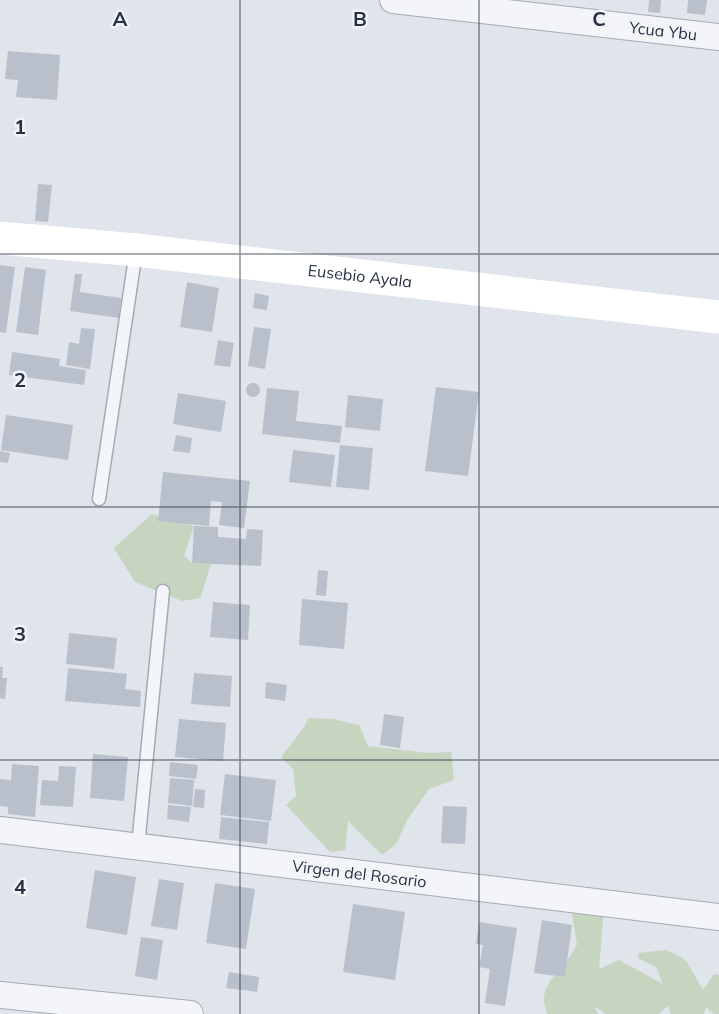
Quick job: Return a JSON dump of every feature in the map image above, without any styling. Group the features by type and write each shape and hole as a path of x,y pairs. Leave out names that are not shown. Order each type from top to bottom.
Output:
{"main road":[{"name":"Eusebio Ayala","path":"0,238 136,250 719,317"}],"street":[{"name":"Ycua Ybu","path":"393,0 719,37"},
{"name":"Virgen del Rosario","path":"0,830 719,917"},
{"path":"0,995 190,1014"}],"lane":[{"path":"99,499 136,250"},
{"path":"138,846 163,591"}],"green space":[{"path":"152,514 194,526 184,556 192,563 211,564 200,598 182,601 135,582 114,548"},
{"path":"308,718 333,719 359,725 368,746 428,753 451,752 454,780 429,789 407,820 397,843 382,855 348,821 345,850 330,852 286,805 296,796 293,769 281,757 305,726"},
{"path":"604,909 599,969 619,960 663,984 656,967 639,959 638,953 666,950 687,962 703,990 714,974 719,975 719,1014 714,1014 706,1007 704,1014 671,1014 668,1006 658,1014 606,1014 594,1006 598,1014 547,1014 544,998 548,985 554,976 565,977 567,961 577,945 572,914"}],"building":[{"path":"649,0 661,0 660,13 648,12"},
{"path":"688,0 707,0 705,15 687,13"},
{"path":"8,51 60,55 57,100 16,97 18,80 5,79"},
{"path":"38,184 52,185 48,222 35,221"},
{"path":"0,265 15,267 6,333 0,332"},
{"path":"25,267 46,270 38,335 16,332"},
{"path":"75,274 82,274 80,292 121,298 119,318 70,311"},
{"path":"187,282 219,288 212,332 180,327"},
{"path":"255,293 269,296 267,310 253,308"},
{"path":"254,327 271,329 265,369 248,366"},
{"path":"81,328 95,329 90,369 66,365 69,342 79,344"},
{"path":"218,340 234,343 230,367 214,365"},
{"path":"12,352 60,359 59,366 86,370 84,385 9,375"},
{"path":"250,383 256,383 260,390 256,397 250,397 246,393 246,387"},
{"path":"436,387 479,392 468,476 425,471"},
{"path":"267,388 299,391 296,421 342,426 340,443 262,434"},
{"path":"178,393 226,401 221,432 173,424"},
{"path":"348,395 383,399 380,431 345,427"},
{"path":"6,415 73,425 68,460 1,450"},
{"path":"176,435 192,438 190,453 173,451"},
{"path":"340,445 373,448 369,490 336,487"},
{"path":"293,450 335,455 331,487 289,482"},
{"path":"0,451 10,453 8,463 0,462"},
{"path":"163,472 250,481 244,528 219,525 222,502 211,501 209,526 158,521"},
{"path":"194,526 218,527 218,537 246,539 247,529 263,530 261,566 192,563"},
{"path":"318,570 328,571 326,596 316,595"},
{"path":"302,599 348,603 344,649 299,645"},
{"path":"213,602 250,605 248,640 210,637"},
{"path":"69,633 117,638 114,669 66,664"},
{"path":"0,667 3,667 2,678 7,678 5,699 0,698"},
{"path":"68,668 127,674 125,689 141,691 140,707 65,701"},
{"path":"194,673 232,676 230,707 191,704"},
{"path":"266,682 287,685 285,701 265,698"},
{"path":"384,714 404,717 400,748 380,745"},
{"path":"179,719 226,723 223,761 175,757"},
{"path":"93,754 128,757 124,801 90,798"},
{"path":"170,762 198,765 196,779 169,776"},
{"path":"12,764 39,766 35,817 8,814 8,807 0,806 0,779 11,780"},
{"path":"59,766 76,767 73,807 40,805 42,780 58,781"},
{"path":"225,774 276,780 271,821 220,815"},
{"path":"170,778 194,780 192,806 168,803"},
{"path":"195,789 205,790 204,808 193,807"},
{"path":"168,805 191,807 189,822 167,819"},
{"path":"443,806 467,807 465,844 441,843"},
{"path":"221,817 269,822 267,844 219,839"},
{"path":"95,870 136,877 127,935 86,928"},
{"path":"159,879 184,883 177,930 151,926"},
{"path":"215,883 255,889 246,949 206,943"},
{"path":"353,904 405,912 395,980 343,972"},
{"path":"542,920 572,925 565,977 534,973"},
{"path":"479,922 517,928 505,1006 485,1003 490,969 479,967 483,945 476,944"},
{"path":"141,937 163,940 157,980 135,976"},
{"path":"229,972 259,977 257,992 226,988"}]}
